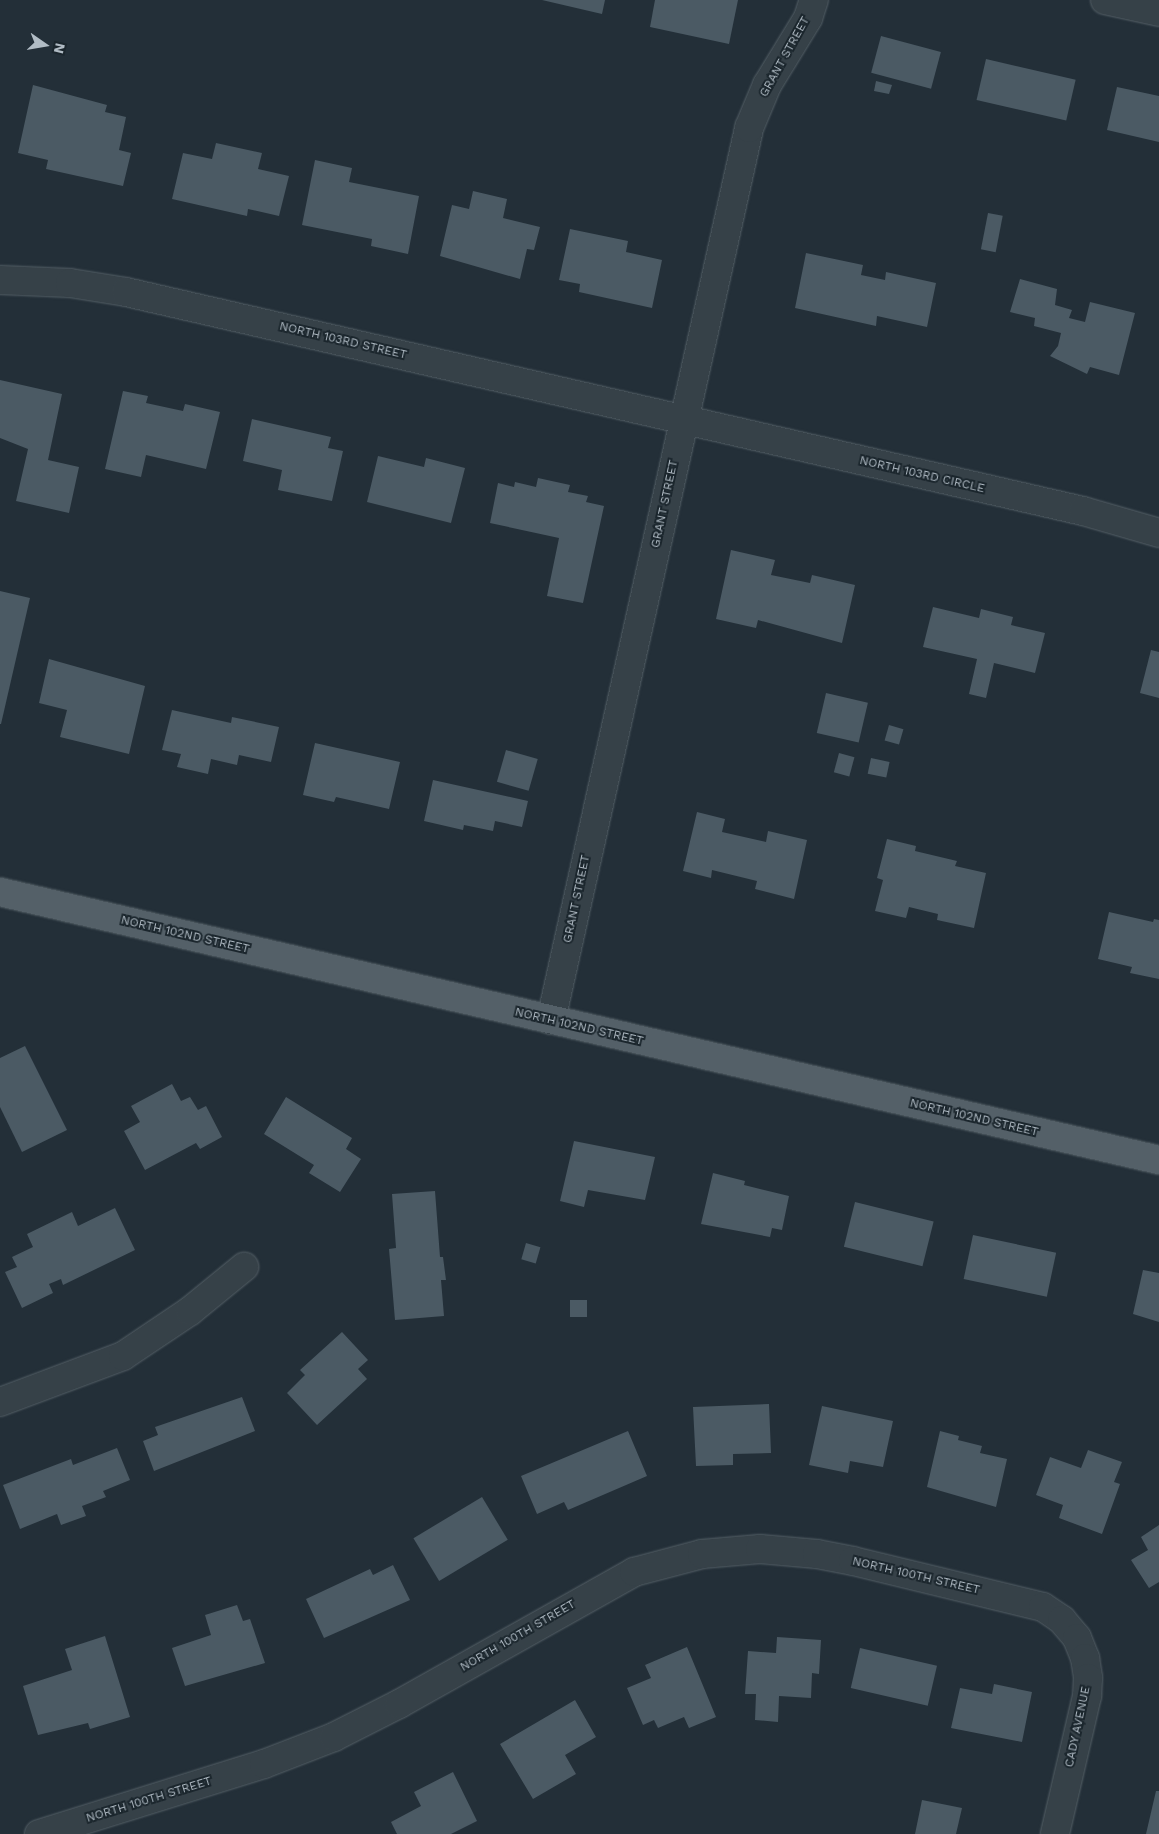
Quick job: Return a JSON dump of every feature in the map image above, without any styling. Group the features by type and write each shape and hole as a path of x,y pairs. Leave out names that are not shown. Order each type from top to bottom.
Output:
{"main road":[{"name":"NORTH 102ND STREET","path":"0,892 1159,1160"}],"street":[{"name":"GRANT STREET","path":"551,1020 749,128 767,85 808,18 814,0"},
{"path":"1105,0 1159,12"},
{"name":"NORTH 103RD STREET","path":"0,280 70,283 126,292 683,420"},
{"name":"NORTH 103RD CIRCLE","path":"683,420 1083,511 1159,533"},
{"path":"0,1402 123,1356 190,1311 244,1267"},
{"name":"NORTH 100TH STREET","path":"39,1834 264,1764 334,1737 399,1704 607,1585 658,1564 702,1554 760,1549 817,1554 1013,1599"},
{"name":"CADY AVENUE","path":"1013,1599 1043,1608 1062,1620 1077,1638 1085,1658 1087,1696 1055,1834"}],"building":[{"path":"542,0 605,0 602,14"},
{"path":"655,0 738,0 729,44 650,27"},
{"path":"881,36 941,52 931,89 871,73"},
{"path":"986,59 1076,80 1066,121 977,100"},
{"path":"876,81 892,85 889,94 874,91"},
{"path":"33,85 107,105 105,112 126,117 119,150 131,153 123,186 46,169 48,160 18,153"},
{"path":"1117,87 1159,96 1159,142 1107,130"},
{"path":"216,143 262,153 258,169 289,176 279,216 248,209 247,216 172,199 183,153 212,159"},
{"path":"315,160 352,168 349,182 419,196 408,254 371,246 372,239 302,225"},
{"path":"473,191 507,199 503,218 540,227 534,250 527,249 520,279 440,256 452,205 469,209"},
{"path":"988,213 1003,216 996,252 981,249"},
{"path":"570,229 628,241 626,252 662,260 652,308 579,292 580,284 559,280"},
{"path":"806,253 863,265 861,275 885,280 886,272 936,283 927,327 877,316 876,326 795,308"},
{"path":"1020,279 1057,289 1055,305 1072,310 1069,318 1085,322 1090,302 1135,313 1119,375 1090,367 1087,374 1050,356 1058,346 1061,333 1034,326 1035,318 1010,312"},
{"path":"0,380 62,394 48,460 79,467 69,513 16,501 28,449 0,438"},
{"path":"123,391 148,396 146,403 183,411 185,404 220,412 206,469 146,455 141,477 105,469"},
{"path":"252,419 331,437 328,448 343,451 332,501 278,490 282,470 243,461"},
{"path":"378,456 424,467 426,458 465,468 451,523 367,502"},
{"path":"538,478 570,485 568,492 588,496 586,502 604,506 583,603 547,596 559,538 490,523 498,483 514,487 515,482 536,487"},
{"path":"731,550 775,560 771,575 810,583 812,575 855,585 842,643 758,620 756,628 716,619"},
{"path":"0,591 30,598 1,724 0,724"},
{"path":"933,607 979,618 981,609 1013,617 1011,625 1045,633 1035,673 994,663 986,698 969,694 977,659 923,647"},
{"path":"1151,650 1159,652 1159,698 1140,693"},
{"path":"49,659 145,686 129,754 60,737 67,710 39,703"},
{"path":"826,693 868,703 859,743 817,733"},
{"path":"172,710 231,723 232,717 279,727 271,762 239,755 237,765 211,759 208,774 177,767 181,754 162,750"},
{"path":"889,725 903,729 899,745 885,740"},
{"path":"315,743 400,762 389,809 336,797 334,802 303,795"},
{"path":"506,750 538,759 529,791 497,782"},
{"path":"839,753 854,757 849,776 834,772"},
{"path":"871,758 890,762 886,778 868,774"},
{"path":"433,780 528,801 522,827 495,821 493,831 464,825 463,830 424,821"},
{"path":"697,812 725,819 722,832 766,842 768,831 807,840 794,899 755,889 757,881 712,870 711,878 683,871"},
{"path":"887,839 916,846 915,851 957,861 955,866 986,873 974,928 937,920 938,914 909,907 906,918 875,911 883,880 877,878"},
{"path":"1109,912 1153,922 1154,919 1159,920 1159,979 1130,973 1132,967 1098,959"},
{"path":"25,1046 67,1130 22,1152 0,1107 0,1058"},
{"path":"172,1084 181,1101 190,1097 198,1110 206,1106 222,1137 200,1149 196,1143 145,1170 124,1131 140,1122 131,1106"},
{"path":"286,1097 352,1138 346,1149 361,1159 340,1192 309,1173 314,1165 264,1134"},
{"path":"574,1141 655,1157 645,1200 588,1190 584,1207 560,1201"},
{"path":"713,1173 745,1181 744,1185 789,1196 782,1230 772,1228 770,1237 701,1224"},
{"path":"435,1191 440,1257 443,1257 446,1280 441,1280 444,1316 395,1320 389,1249 396,1248 392,1194"},
{"path":"855,1202 934,1222 922,1266 844,1247"},
{"path":"115,1208 135,1250 63,1285 61,1279 49,1284 53,1293 22,1308 5,1272 17,1267 12,1257 33,1247 27,1234 72,1212 78,1226"},
{"path":"973,1235 1056,1253 1047,1297 964,1279"},
{"path":"526,1243 540,1247 536,1263 521,1259"},
{"path":"1143,1270 1159,1273 1159,1322 1133,1314"},
{"path":"570,1300 587,1300 587,1317 570,1317"},
{"path":"342,1332 368,1360 358,1369 367,1379 317,1425 287,1393 305,1375 300,1370"},
{"path":"242,1397 255,1431 154,1471 143,1441 158,1435 155,1427"},
{"path":"769,1404 771,1453 733,1454 733,1465 696,1466 693,1407"},
{"path":"822,1406 893,1421 883,1467 850,1461 848,1473 809,1465"},
{"path":"628,1431 647,1476 568,1510 564,1502 537,1514 521,1476"},
{"path":"940,1431 959,1436 958,1440 982,1446 980,1453 1007,1459 996,1507 927,1487"},
{"path":"117,1448 130,1480 103,1491 106,1497 82,1506 86,1516 61,1525 57,1514 20,1529 3,1485 71,1459 73,1465"},
{"path":"1088,1450 1122,1462 1114,1482 1120,1484 1102,1534 1059,1518 1063,1505 1036,1495 1050,1457 1081,1468"},
{"path":"482,1497 508,1540 439,1581 413,1538"},
{"path":"1159,1525 1159,1582 1149,1588 1131,1560 1148,1550 1141,1537"},
{"path":"393,1565 410,1600 324,1638 306,1599 370,1569 373,1575"},
{"path":"237,1605 243,1621 250,1619 265,1663 185,1686 172,1648 211,1635 205,1615"},
{"path":"105,1636 130,1717 90,1729 88,1723 38,1735 23,1686 72,1670 65,1649"},
{"path":"777,1637 821,1640 819,1674 812,1673 811,1698 779,1696 778,1722 755,1720 756,1694 745,1694 748,1651 776,1653"},
{"path":"687,1647 716,1717 689,1728 684,1717 658,1728 654,1720 643,1725 627,1688 651,1678 645,1665"},
{"path":"860,1648 937,1666 928,1706 851,1688"},
{"path":"994,1684 1032,1692 1022,1742 951,1728 960,1688 992,1694"},
{"path":"575,1700 596,1737 565,1755 576,1774 533,1799 500,1744"},
{"path":"453,1772 477,1821 451,1834 397,1834 391,1822 421,1806 414,1792"},
{"path":"1156,1791 1159,1791 1159,1834 1146,1834"},
{"path":"922,1800 962,1808 956,1834 915,1834"}]}
